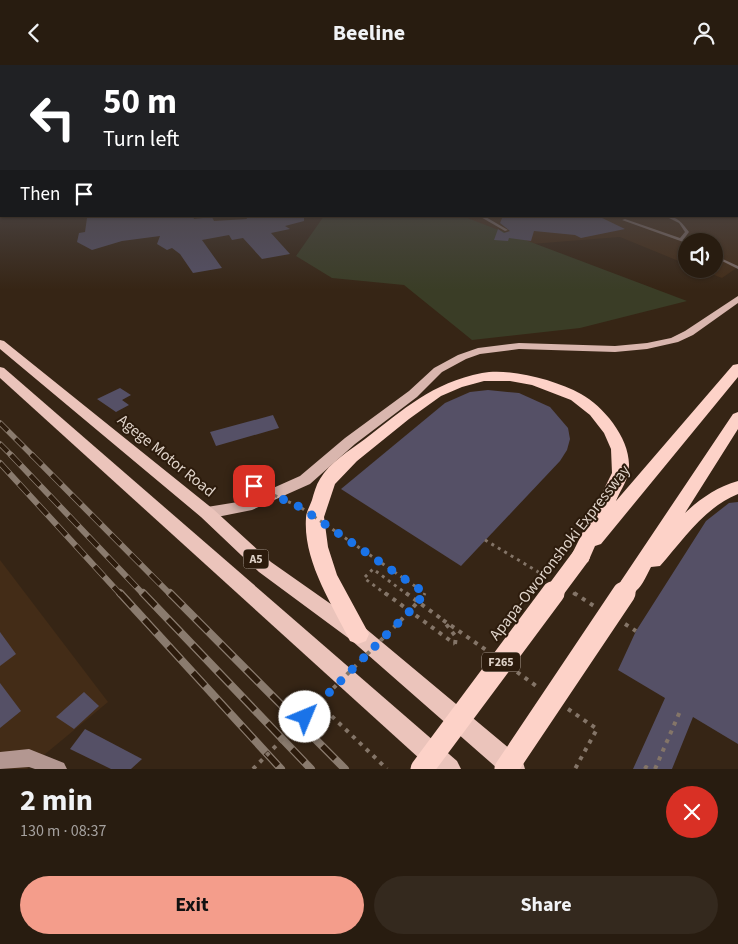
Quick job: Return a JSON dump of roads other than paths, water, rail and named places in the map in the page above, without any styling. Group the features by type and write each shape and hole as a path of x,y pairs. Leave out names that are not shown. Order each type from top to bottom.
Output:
{"highway":[{"name":"Agege Motor Road","path":"0,343 207,513 264,567 358,634 517,769"},
{"path":"4,375 30,367"},
{"name":"Apapa-Oworonshoki Expressway","path":"422,769 581,556 738,368"},
{"name":"A5","path":"4,375 449,769"},
{"path":"358,634 328,576 318,547 315,517 327,481 351,457 436,393 457,384 484,377 510,377 535,381 557,389 582,402 595,412 611,431 619,449 620,473 581,556"},
{"path":"506,769 628,587 738,417"},
{"path":"628,587 706,505 728,489 738,487"}],"main road":[{"path":"207,513 247,506 305,480 350,441 413,394 438,370 462,357 478,351 519,346 615,349 647,346 674,340 689,333 738,299"},
{"path":"0,761 58,769"}],"lane":[{"path":"497,225 506,230"},
{"path":"638,225 678,239"},
{"path":"723,260 738,268"}],"railway":[{"path":"0,423 32,455"},
{"path":"0,444 11,455"},
{"path":"11,455 144,595"},
{"path":"32,455 171,595"},
{"path":"0,463 121,595"},
{"path":"120,593 281,769"},
{"path":"143,593 311,769"},
{"path":"170,593 345,769"}]}
